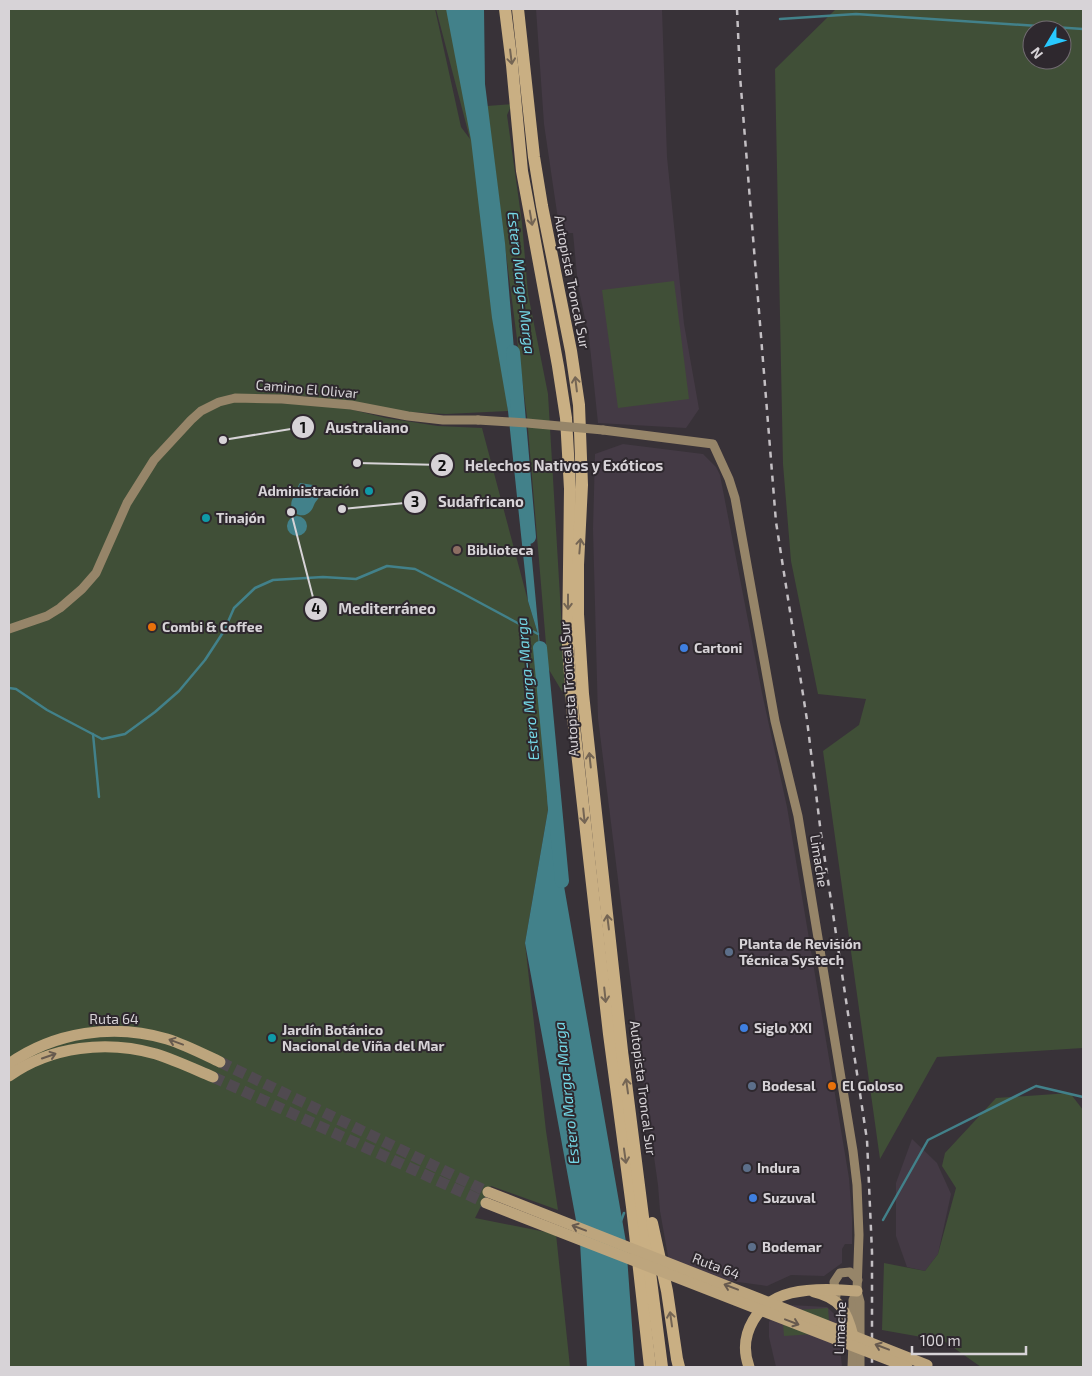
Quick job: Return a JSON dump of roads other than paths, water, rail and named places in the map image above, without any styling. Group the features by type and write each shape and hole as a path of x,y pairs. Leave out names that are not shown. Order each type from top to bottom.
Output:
{"highway":[{"name":"Autopista Troncal Sur","path":"505,9 522,171 566,418 570,489 568,646 573,717 609,1034 650,1367"},
{"name":"Autopista Troncal Sur","path":"518,9 534,157 571,352 578,405 582,485 578,590 580,667 622,1051 662,1367"},
{"name":"Ruta 64","path":"9,1064 35,1049 59,1039 85,1033 112,1031 139,1033 166,1039 191,1048 220,1062"},
{"name":"Ruta 64","path":"9,1076 26,1066 52,1055 79,1048 105,1046 132,1048 158,1054 213,1077"},
{"path":"638,1169 667,1291 679,1367"},
{"name":"Ruta 64","path":"907,1367 487,1197 930,1366"},
{"path":"749,1367 745,1344 748,1331 756,1316 768,1305 783,1296 798,1292 857,1285"},
{"path":"810,1291 828,1297 840,1306 846,1314 853,1336"},
{"path":"644,1308 645,1367"}],"main road":[{"name":"Camino El Olivar","path":"9,629 47,616 60,608 82,589 96,572 129,499 154,460 190,420 201,411 219,402 240,397 275,398 351,405 408,416 443,420 527,422 713,444"},
{"name":"Limache","path":"713,444 730,479 735,498 775,721 798,816 857,1185 859,1235 857,1285 860,1302 860,1367"},
{"path":"840,1306 834,1289 835,1278 843,1272 850,1272 857,1285"},
{"name":"Limache","path":"852,1367 853,1300 857,1285"}],"water":[{"path":"446,9 484,9 485,84 505,243 560,863 626,1242 635,1367 587,1367 580,1242 525,943 548,810 538,634 528,601 508,411 492,318 471,140"},
{"path":"300,483 313,485 320,491 319,498 311,511 303,515 295,513 291,505"},
{"path":"297,516 304,519 307,526 304,533 297,536 290,533 287,526 290,519"}],"waterway":[{"path":"780,19 856,14 1083,29"},
{"name":"Estero Marga-Marga","path":"513,352 529,537"},
{"path":"9,688 16,689 47,710 102,739 125,734 179,691 205,660 224,631 234,608 255,588 273,580 323,577 356,579 387,566 415,569 538,634"},
{"name":"Estero Marga-Marga","path":"540,648 562,881"},
{"path":"93,734 99,797"},
{"path":"883,1220 928,1140 1036,1086 1083,1097"},
{"path":"621,1221 624,1213"}],"tunnel":[{"path":"220,1062 488,1192"},
{"path":"213,1077 486,1203"}],"railway":[{"path":"737,9 740,76 776,522 807,720 821,834 867,1140 872,1252 872,1367"}],"place":[{"name":"Australiano","path":"223,440"},
{"name":"Helechos Nativos y Exóticos","path":"357,463"},
{"name":"Administración","path":"369,491"},
{"name":"Sudafricano","path":"342,509"},
{"name":"Mediterráneo","path":"291,512"},
{"name":"Tinajón","path":"206,518"},
{"name":"Biblioteca","path":"457,550"},
{"name":"Combi & Coffee","path":"152,627"},
{"name":"Cartoni","path":"684,648"},
{"name":"Planta de Revisión Técnica Systech","path":"729,952"},
{"name":"Siglo XXI","path":"744,1028"},
{"name":"Jardín Botánico Nacional de Viña del Mar","path":"272,1038"},
{"name":"Bodesal","path":"752,1086"},
{"name":"El Goloso","path":"832,1086"},
{"name":"Indura","path":"747,1168"},
{"name":"Suzuval","path":"753,1198"},
{"name":"Bodemar","path":"752,1247"}]}
